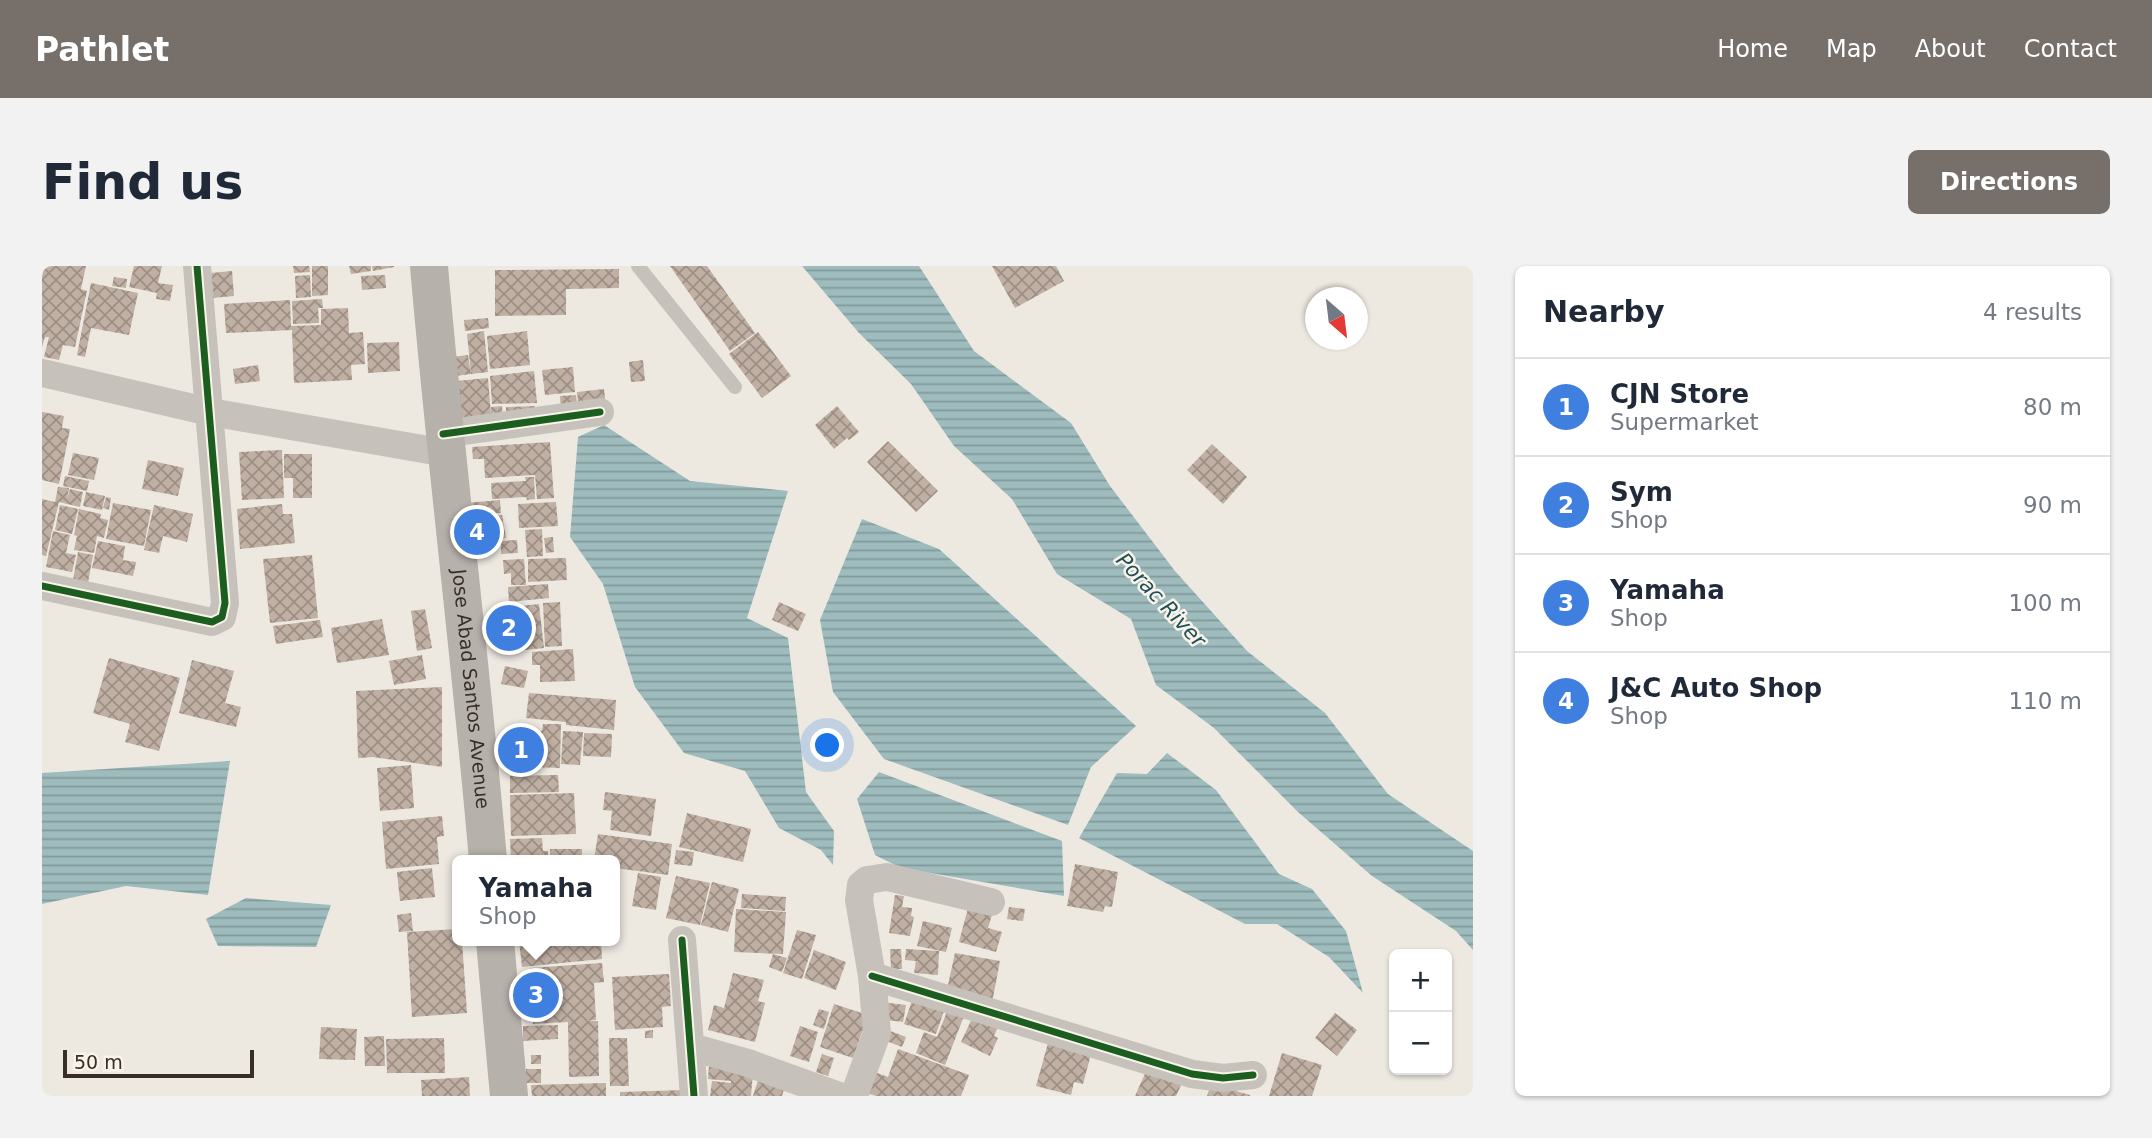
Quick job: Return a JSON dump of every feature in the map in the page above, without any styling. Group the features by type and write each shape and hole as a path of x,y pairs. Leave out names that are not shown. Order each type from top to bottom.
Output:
{"main road":[{"name":"Jose Abad Santos Avenue","path":"429,266 444,443 478,738 488,855"},
{"path":"495,946 509,1096"}],"street":[{"path":"42,586 212,622 222,617 225,603 197,266"},
{"path":"42,373 210,412 444,443 600,412"},
{"path":"854,1096 877,1033 872,976 858,891 867,880 887,877 991,902"},
{"path":"682,940 694,1096"},
{"path":"872,976 1192,1074 1231,1078 1253,1075"},
{"path":"691,1047 748,1063 839,1096"}],"lane":[{"path":"638,266 735,387"}],"water":[{"name":"Porac River","path":"802,266 919,266 974,351 1071,423 1110,486 1175,571 1247,651 1325,713 1388,794 1473,851 1473,950 1456,931 1372,876 1298,812 1214,728 1156,685 1131,619 1057,574 1012,499 954,446 911,384 859,333"},
{"path":"604,425 690,481 788,491 747,618 788,638 806,792 834,831 833,865 821,850 779,828 745,771 684,753 635,687 603,584 570,537 578,437"},
{"path":"862,519 939,549 1136,726 1091,767 1068,825 884,759 833,692 820,620"},
{"path":"1167,753 1216,790 1279,874 1312,889 1346,931 1363,993 1329,957 1277,924 1245,924 1079,838 1117,773 1147,774"},
{"path":"230,761 208,895 126,886 42,904 42,773"},
{"path":"879,772 1062,841 1064,896 901,868 875,855 857,799"},
{"path":"246,898 331,905 316,947 218,946 206,919"}],"building":[{"path":"44,266 86,266 81,289 87,291 75,347 63,345 59,360 44,357 49,337 45,337 42,347"},
{"path":"134,266 162,266 158,283 173,285 170,301 156,299 157,293 129,287"},
{"path":"293,266 309,266 310,272 294,273"},
{"path":"312,266 328,266 328,295 312,296"},
{"path":"349,266 371,266 371,271 351,274"},
{"path":"372,266 394,266 394,267 373,271"},
{"path":"670,266 707,266 755,333 730,351"},
{"path":"992,266 1056,266 1064,281 1015,308"},
{"path":"619,269 619,288 566,289 566,315 495,316 495,270"},
{"path":"232,271 234,296 212,298 211,273"},
{"path":"310,275 311,297 296,298 295,276"},
{"path":"385,275 386,288 362,290 361,276"},
{"path":"114,277 127,279 126,288 112,286"},
{"path":"91,283 138,293 129,335 91,328 85,357 77,355"},
{"path":"322,299 323,308 318,308 319,323 293,324 292,301"},
{"path":"290,300 291,326 321,325 321,309 348,308 349,333 363,332 365,364 351,365 352,380 294,383 292,330 226,333 224,304"},
{"path":"488,318 489,328 465,331 464,320"},
{"path":"484,331 488,372 471,374 467,334"},
{"path":"527,331 530,365 490,369 487,336"},
{"path":"758,332 791,376 762,398 729,354"},
{"path":"399,342 400,371 368,373 367,343"},
{"path":"468,355 471,374 455,376 452,357"},
{"path":"643,360 645,381 631,382 629,362"},
{"path":"258,365 260,381 235,384 233,369"},
{"path":"573,367 575,392 545,395 542,370"},
{"path":"534,371 537,403 492,404 490,376"},
{"path":"488,378 491,414 491,407 502,406 503,419 461,425 457,381"},
{"path":"604,389 606,407 579,410 577,392"},
{"path":"576,395 578,412 561,413 560,396"},
{"path":"535,406 535,418 506,420 506,407"},
{"path":"837,406 859,432 834,449 815,425"},
{"path":"42,412 64,416 62,428 70,429 59,484 42,480"},
{"path":"888,441 938,491 916,512 867,462"},
{"path":"550,442 554,498 537,499 535,475 485,478 484,459 473,459 472,447"},
{"path":"1212,444 1247,477 1223,504 1187,470"},
{"path":"282,450 284,498 242,500 239,452"},
{"path":"73,453 99,458 94,480 68,475"},
{"path":"284,454 312,454 312,498 293,498 293,478 284,478"},
{"path":"148,460 184,468 178,496 142,489"},
{"path":"65,476 89,481 87,491 63,486"},
{"path":"525,477 534,477 535,499 492,499 491,483 526,481"},
{"path":"58,487 69,488 67,499 70,489 83,492 80,507 59,502 46,556 42,555 42,499 55,502"},
{"path":"86,492 105,496 102,510 83,506"},
{"path":"106,497 111,498 109,510 103,508"},
{"path":"500,500 501,513 468,515 467,503"},
{"path":"556,502 558,526 519,528 518,504"},
{"path":"113,503 151,510 144,546 106,539"},
{"path":"282,504 283,514 292,514 295,543 240,549 237,509"},
{"path":"60,505 78,509 72,534 55,530"},
{"path":"154,505 193,514 187,542 163,536 159,553 144,550"},
{"path":"79,509 101,514 100,518 108,520 104,538 97,536 94,553 74,550"},
{"path":"502,515 506,538 472,544 468,521"},
{"path":"542,529 543,556 527,557 525,530"},
{"path":"53,531 70,535 66,553 76,555 72,572 46,567"},
{"path":"553,537 554,552 546,553 544,538"},
{"path":"517,540 518,553 501,554 501,541"},
{"path":"98,541 125,546 123,560 136,562 133,576 92,568"},
{"path":"78,552 93,555 88,583 73,580"},
{"path":"312,555 318,618 270,623 263,559"},
{"path":"566,558 567,580 528,582 528,559"},
{"path":"524,559 526,585 511,585 511,573 504,574 503,560"},
{"path":"548,584 549,598 509,602 508,587"},
{"path":"560,602 562,646 545,647 543,603"},
{"path":"779,602 806,614 798,631 772,620"},
{"path":"539,604 544,648 506,652 502,608"},
{"path":"425,609 432,648 417,651 411,611"},
{"path":"382,619 389,655 337,663 331,628"},
{"path":"320,620 323,637 276,644 273,626"},
{"path":"573,649 575,681 540,682 540,665 532,665 532,652"},
{"path":"422,655 426,679 394,685 389,661"},
{"path":"109,658 180,678 159,751 125,742 130,724 93,713"},
{"path":"192,660 234,671 225,703 241,707 236,727 179,713"},
{"path":"505,666 528,671 524,688 501,684"},
{"path":"442,687 442,767 373,757 358,758 356,691"},
{"path":"529,693 616,700 614,730 526,718"},
{"path":"543,724 561,724 560,768 532,767 533,755 516,755 517,729 542,731"},
{"path":"563,731 583,732 580,765 561,764"},
{"path":"584,733 612,734 611,757 583,756"},
{"path":"411,765 414,808 380,811 377,768"},
{"path":"558,775 559,792 510,793 510,776"},
{"path":"605,792 656,799 651,836 610,830 612,811 603,810"},
{"path":"574,793 576,834 511,836 510,795"},
{"path":"687,813 751,829 743,862 679,847"},
{"path":"442,816 444,836 437,837 439,864 386,869 382,822"},
{"path":"598,834 672,844 668,875 620,869 620,855 595,855"},
{"path":"542,838 543,851 548,851 548,855 511,855 510,839"},
{"path":"550,849 582,849 582,855 550,855"},
{"path":"676,850 694,852 692,866 674,864"},
{"path":"1075,864 1118,872 1112,907 1105,906 1103,912 1067,906"},
{"path":"432,868 435,897 400,901 397,872"},
{"path":"638,873 661,877 656,910 632,906"},
{"path":"676,876 710,883 700,925 666,918"},
{"path":"712,882 739,889 728,932 701,925"},
{"path":"742,894 786,897 785,911 741,908"},
{"path":"895,895 904,896 902,907 912,908 911,916 914,917 910,936 889,933"},
{"path":"1009,907 1025,909 1023,921 1007,919"},
{"path":"968,908 992,915 988,928 1002,932 996,952 959,942"},
{"path":"736,909 786,912 783,954 734,952"},
{"path":"411,913 413,931 399,932 397,915"},
{"path":"923,921 952,928 946,952 917,946"},
{"path":"452,929 452,946 462,946 467,1013 412,1017 407,932"},
{"path":"797,930 816,935 802,979 783,973"},
{"path":"520,946 601,946 602,959 522,967"},
{"path":"890,949 901,949 902,969 891,969"},
{"path":"906,949 939,951 938,975 914,973 916,961 905,960"},
{"path":"814,950 846,962 836,990 804,978"},
{"path":"955,953 1000,961 992,1003 946,994"},
{"path":"773,954 787,958 782,972 769,967"},
{"path":"602,963 604,982 594,983 596,1020 586,1021 598,1021 599,1076 569,1077 568,1022 533,1024 530,968"},
{"path":"733,973 764,980 758,1001 765,1003 755,1042 708,1030 714,1005 724,1008"},
{"path":"669,974 671,1006 662,1007 663,1027 615,1030 612,977"},
{"path":"913,998 945,1008 936,1034 904,1024"},
{"path":"881,1002 906,1005 903,1022 878,1019"},
{"path":"834,1004 868,1015 853,1058 820,1047"},
{"path":"819,1009 829,1012 824,1029 813,1025"},
{"path":"948,1009 964,1016 945,1065 916,1053 924,1032 937,1037"},
{"path":"1335,1013 1357,1030 1337,1056 1315,1038"},
{"path":"974,1014 999,1025 994,1036 998,1038 990,1056 961,1042"},
{"path":"558,1025 558,1039 523,1041 523,1026"},
{"path":"800,1026 818,1032 809,1062 790,1056"},
{"path":"321,1027 357,1029 355,1060 319,1059"},
{"path":"885,1029 906,1037 902,1047 881,1039"},
{"path":"653,1030 653,1038 645,1038 645,1031"},
{"path":"384,1036 385,1066 365,1066 364,1037"},
{"path":"1050,1036 1093,1047 1083,1084 1074,1082 1071,1095 1036,1086"},
{"path":"444,1038 445,1073 387,1073 386,1039"},
{"path":"609,1038 627,1038 629,1086 610,1086"},
{"path":"898,1049 969,1075 961,1096 876,1096 865,1092 872,1071 888,1077"},
{"path":"1282,1053 1322,1065 1312,1096 1269,1096"},
{"path":"822,1054 834,1058 828,1076 816,1072"},
{"path":"531,1055 541,1055 541,1064 531,1064"},
{"path":"709,1064 753,1072 751,1096 710,1096 712,1081 731,1081 708,1079"},
{"path":"1148,1067 1183,1081 1176,1096 1135,1096"},
{"path":"526,1069 541,1069 541,1083 526,1083"},
{"path":"469,1077 470,1096 422,1096 421,1080"},
{"path":"759,1077 785,1086 782,1096 753,1096"},
{"path":"606,1083 606,1096 532,1096 531,1085"},
{"path":"1211,1084 1250,1095 1250,1096 1207,1096"},
{"path":"685,1090 686,1096 620,1096 620,1092"}],"cycle path":[{"path":"42,586 212,622 222,617 225,603 197,266"},
{"path":"443,434 600,412"},
{"path":"682,940 694,1096"},
{"path":"872,976 1192,1074 1223,1078 1253,1075"}],"place":[{"name":"J&C Auto Shop","path":"477,532"},
{"name":"Sym","path":"509,628"},
{"name":"CJN Store","path":"521,750"},
{"name":"Yamaha","path":"536,995"}]}
